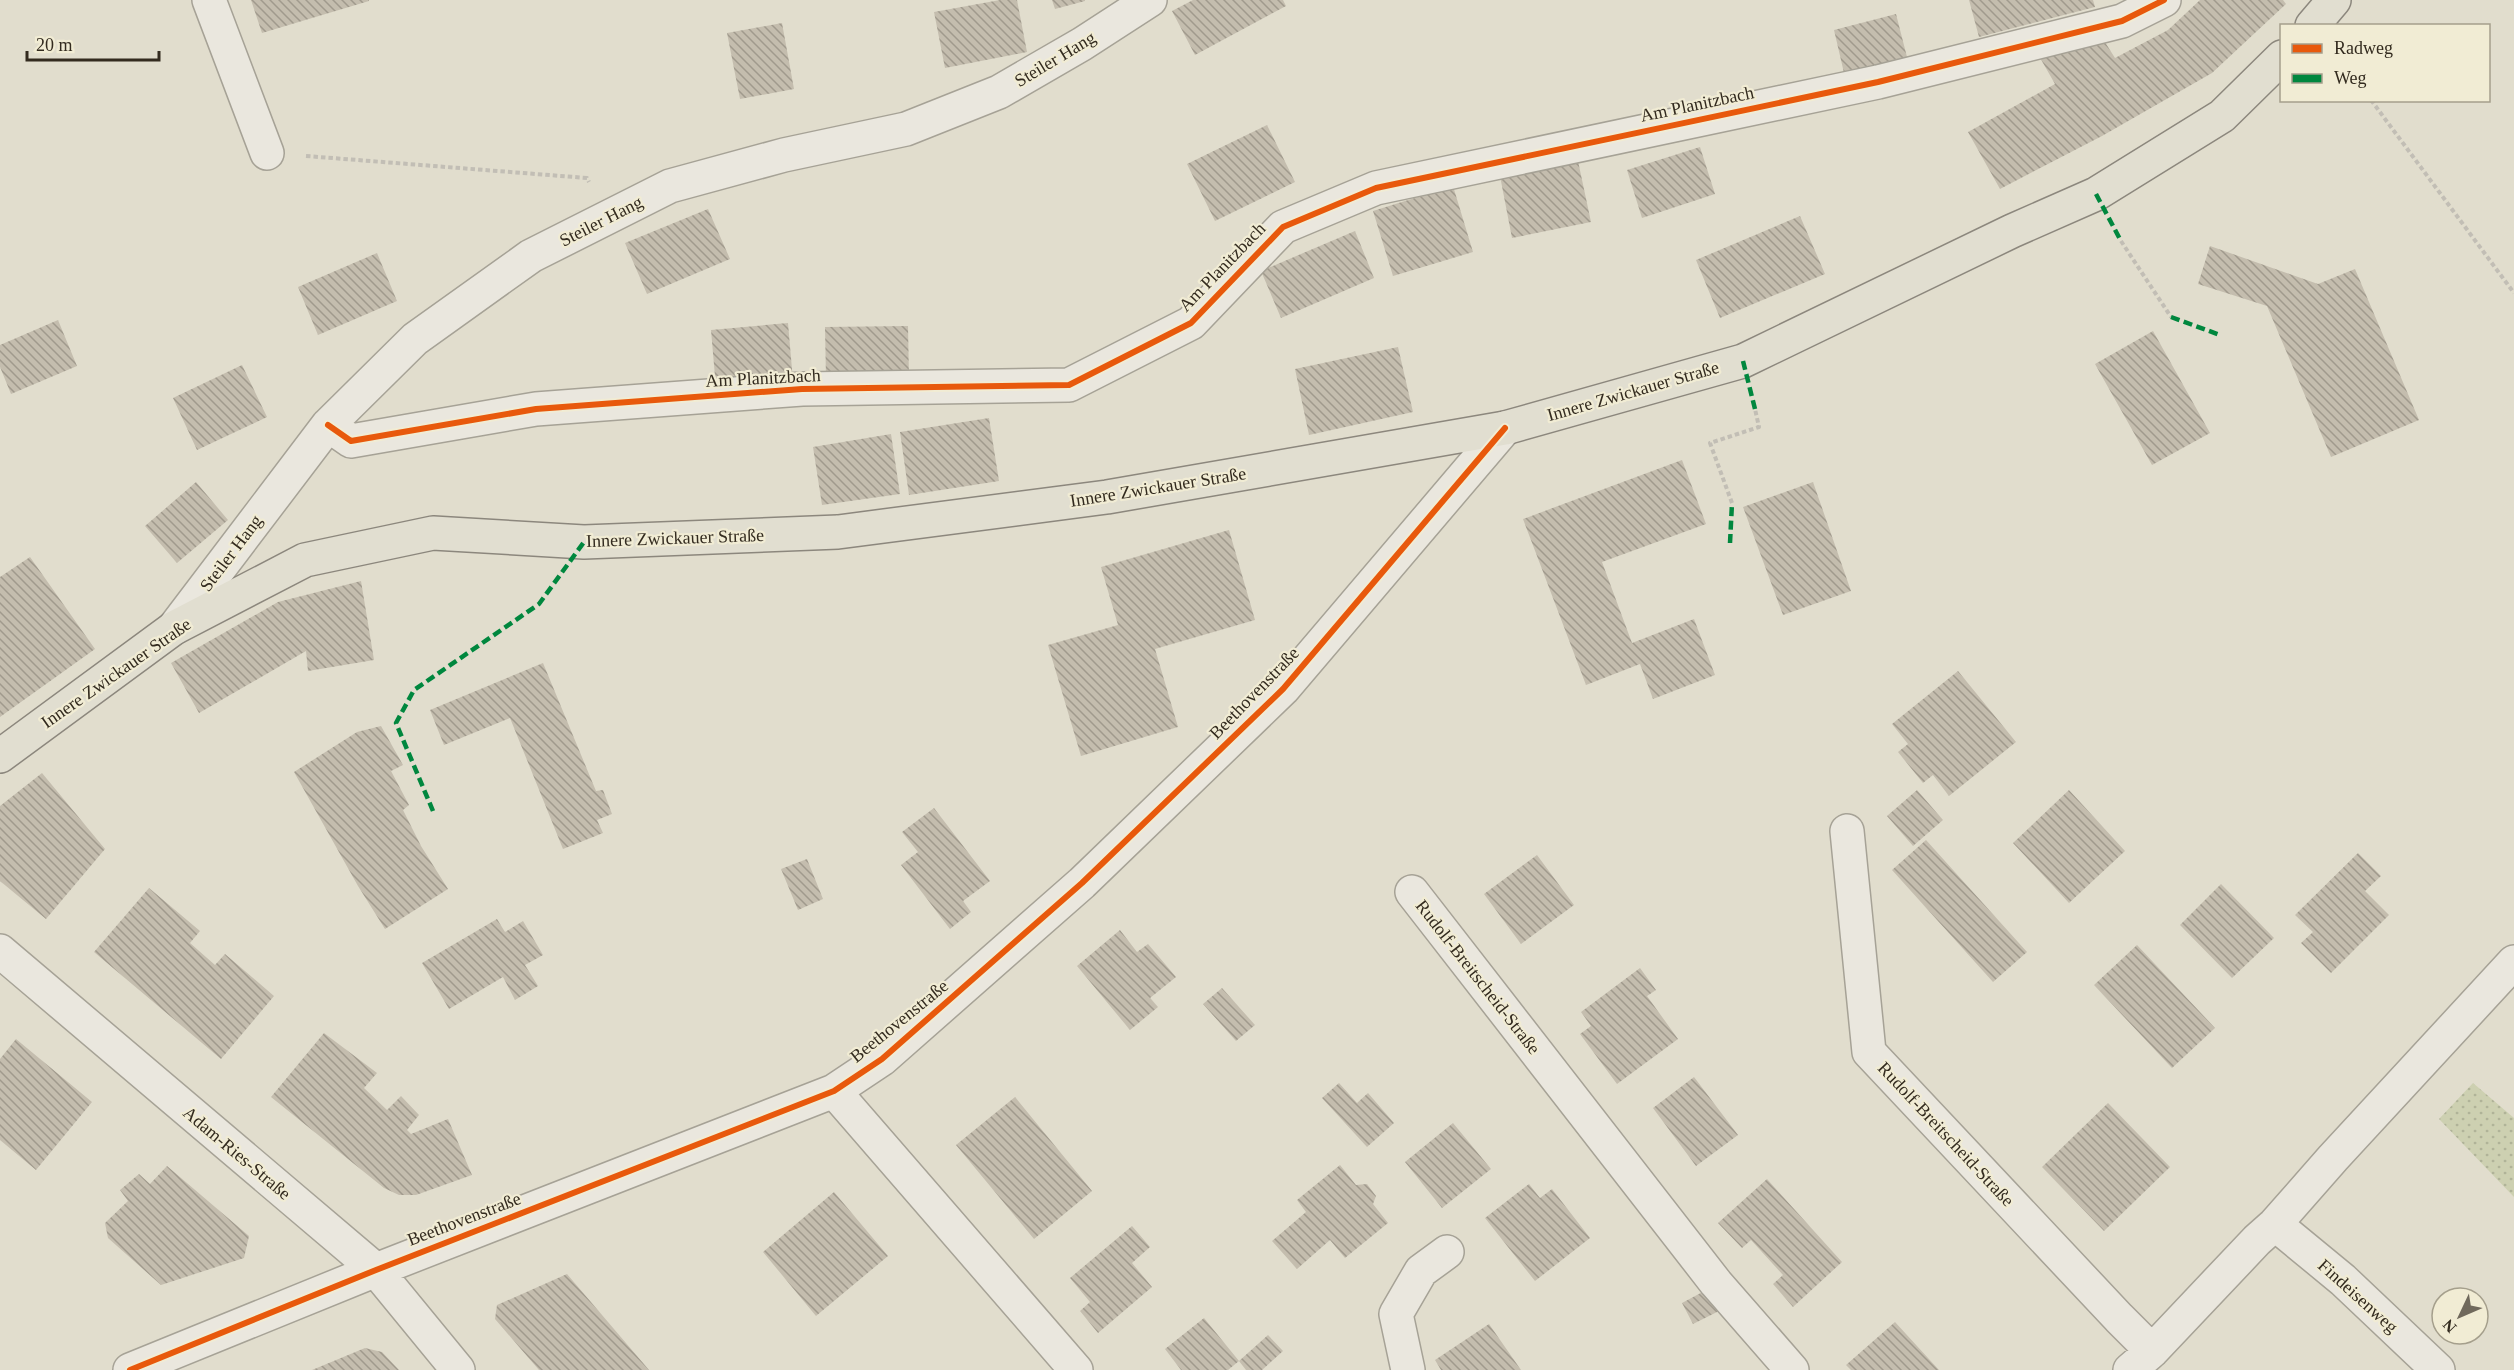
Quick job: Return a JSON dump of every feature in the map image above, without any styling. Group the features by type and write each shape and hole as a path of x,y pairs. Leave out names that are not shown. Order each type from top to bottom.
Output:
{"main road":[{"path":"2314,24 2334,0"},
{"name":"Innere Zwickauer Straße","path":"0,756 174,628 305,560 433,533 584,542 838,532 1107,497 1505,428 1743,361 2001,236 2096,194 2222,116 2280,59"}],"street":[{"path":"209,0 267,153"},
{"name":"Steiler Hang","path":"174,628 328,425 415,339 531,256 670,186 784,155 906,129 999,92 1083,44 1150,0"},
{"name":"Am Planitzbach","path":"328,425 351,441 536,409 802,389 1069,385 1191,323 1283,227 1376,188 1878,82 2122,21 2164,0"},
{"name":"Beethovenstraße","path":"130,1370 376,1270 834,1091 882,1059 1082,883 1283,689 1505,428"},
{"name":"Rudolf-Breitscheid-Straße","path":"1847,831 1869,1052 2111,1310 2141,1360 2275,1224 2514,962"},
{"name":"Rudolf-Breitscheid-Straße","path":"1412,892 1716,1283 1792,1370"},
{"name":"Adam-Ries-Straße","path":"0,951 376,1270 458,1370"},
{"path":"834,1091 1076,1370"},
{"name":"Findeisenweg","path":"2275,1224 2343,1280 2438,1370"},
{"path":"1408,1370 1396,1314 1420,1270 1447,1252"}],"path":[{"path":"2372,102 2514,292"},
{"path":"267,153 587,178 606,218"},
{"path":"2121,241 2171,317"},
{"path":"1732,503 1710,443 1760,427 1755,409"}],"green space":[{"path":"2473,1083 2514,1118 2514,1197 2439,1119"}],"building":[{"path":"251,0 369,0 369,1 262,33"},
{"path":"1000,0 1017,0 1027,52 945,68 934,12"},
{"path":"1052,0 1085,0 1085,1 1055,9"},
{"path":"1193,0 1283,0 1286,6 1195,55 1172,11"},
{"path":"1969,0 2093,0 2095,7 1979,37"},
{"path":"2200,0 2283,0 2286,4 2212,73 2102,136 2000,189 1968,132 2055,84 2039,56 2103,39 2115,58 2168,30"},
{"path":"1896,14 1907,57 1844,73 1834,30"},
{"path":"782,23 794,89 740,99 727,33"},
{"path":"1267,125 1295,182 1215,221 1187,164"},
{"path":"1700,147 1715,194 1642,218 1627,170"},
{"path":"1578,161 1591,222 1512,238 1500,176"},
{"path":"1453,186 1473,252 1393,276 1373,211"},
{"path":"708,209 730,259 647,294 625,243"},
{"path":"1800,216 1825,274 1720,318 1696,260"},
{"path":"1355,231 1374,278 1281,318 1261,271"},
{"path":"2210,246 2318,284 2355,269 2419,420 2331,457 2267,306 2198,284"},
{"path":"377,253 397,301 318,335 298,287"},
{"path":"58,320 77,366 11,394 0,367 0,345"},
{"path":"788,323 793,381 716,388 711,330"},
{"path":"908,326 909,378 826,379 825,327"},
{"path":"2153,331 2210,433 2152,465 2095,364"},
{"path":"1398,347 1413,412 1309,435 1295,369"},
{"path":"242,365 267,417 197,450 173,398"},
{"path":"989,418 999,481 909,495 900,432"},
{"path":"891,434 900,494 822,505 813,447"},
{"path":"1682,460 1706,524 1602,562 1632,643 1694,619 1715,675 1653,699 1640,664 1586,685 1523,519"},
{"path":"196,482 228,520 177,563 145,526"},
{"path":"1813,482 1851,591 1783,615 1743,507"},
{"path":"1229,530 1255,620 1155,649 1178,727 1081,756 1048,645 1118,625 1101,567"},
{"path":"30,557 95,649 0,717 0,577"},
{"path":"361,581 374,660 308,671 306,651 199,713 171,663 278,602"},
{"path":"543,663 596,791 603,790 612,814 597,820 603,833 563,849 510,718 444,745 430,710"},
{"path":"1958,671 2016,742 1949,796 1933,775 1923,783 1898,752 1908,744 1892,724"},
{"path":"381,726 403,765 391,771 409,805 403,810 421,846 448,889 385,929 294,772 357,732"},
{"path":"42,773 105,849 46,919 0,881 0,806"},
{"path":"1917,790 1943,820 1913,846 1887,816"},
{"path":"2069,790 2125,851 2069,903 2013,843"},
{"path":"934,808 990,881 963,901 971,912 950,929 901,865 918,852 902,832"},
{"path":"1926,840 2027,952 1993,982 1892,870"},
{"path":"2358,853 2381,876 2365,891 2389,915 2331,973 2301,943 2313,932 2295,915"},
{"path":"1537,855 1574,905 1521,944 1484,894"},
{"path":"807,859 823,899 798,910 781,869"},
{"path":"2221,884 2274,938 2232,978 2180,925"},
{"path":"149,888 200,931 190,943 215,965 225,954 274,996 221,1059 94,952"},
{"path":"497,919 505,932 523,921 543,955 525,965 538,986 515,1000 503,977 449,1009 422,963"},
{"path":"1120,930 1137,952 1148,944 1176,977 1150,998 1158,1007 1130,1030 1077,966"},
{"path":"2137,945 2215,1028 2172,1068 2094,985"},
{"path":"1640,968 1656,990 1647,996 1678,1039 1617,1084 1580,1034 1591,1026 1581,1012"},
{"path":"1222,988 1255,1025 1236,1041 1203,1004"},
{"path":"324,1033 377,1073 364,1088 387,1110 401,1096 419,1115 407,1130 411,1134 448,1119 472,1175 416,1195 399,1195 384,1188 271,1097"},
{"path":"16,1039 92,1102 36,1170 0,1140 0,1059"},
{"path":"1694,1077 1738,1135 1696,1166 1653,1108"},
{"path":"1339,1083 1357,1103 1368,1093 1394,1123 1367,1147 1322,1098"},
{"path":"1015,1097 1092,1191 1034,1239 956,1145"},
{"path":"2108,1103 2170,1167 2104,1231 2042,1167"},
{"path":"1453,1123 1491,1169 1442,1208 1405,1162"},
{"path":"1340,1165 1356,1185 1367,1184 1376,1196 1373,1204 1388,1223 1345,1258 1330,1240 1297,1269 1272,1241 1306,1212 1297,1200"},
{"path":"167,1166 249,1236 244,1258 161,1285 108,1238 105,1223 128,1201 120,1190 139,1174 150,1184"},
{"path":"1767,1179 1842,1262 1793,1307 1773,1284 1783,1275 1751,1240 1742,1248 1718,1223"},
{"path":"1529,1184 1540,1198 1552,1189 1590,1238 1535,1281 1485,1218"},
{"path":"834,1192 888,1256 816,1316 763,1252"},
{"path":"1132,1226 1150,1247 1132,1263 1152,1287 1098,1333 1080,1311 1090,1302 1070,1278"},
{"path":"567,1274 649,1370 539,1370 495,1319 497,1305"},
{"path":"1710,1288 1721,1310 1693,1324 1682,1303"},
{"path":"1204,1318 1239,1361 1228,1370 1181,1370 1165,1349"},
{"path":"1895,1322 1939,1370 1851,1370 1846,1365"},
{"path":"1489,1324 1521,1370 1441,1370 1435,1360"},
{"path":"1268,1335 1283,1351 1262,1370 1246,1370 1239,1361"},
{"path":"365,1348 382,1352 399,1370 312,1370"}],"marked path":[{"path":"2096,194 2121,241"},
{"path":"2171,317 2220,335"},
{"path":"1743,361 1755,409"},
{"path":"1730,543 1732,503"},
{"path":"433,811 396,723 414,690 539,604 584,542"}],"cycle path":[{"path":"328,425 351,441 536,409 802,389 1069,385 1191,323 1283,227 1376,188 1878,82 2122,21 2164,0"},
{"path":"130,1370 376,1270 834,1091 882,1059 1082,883 1283,689 1505,428"}]}
